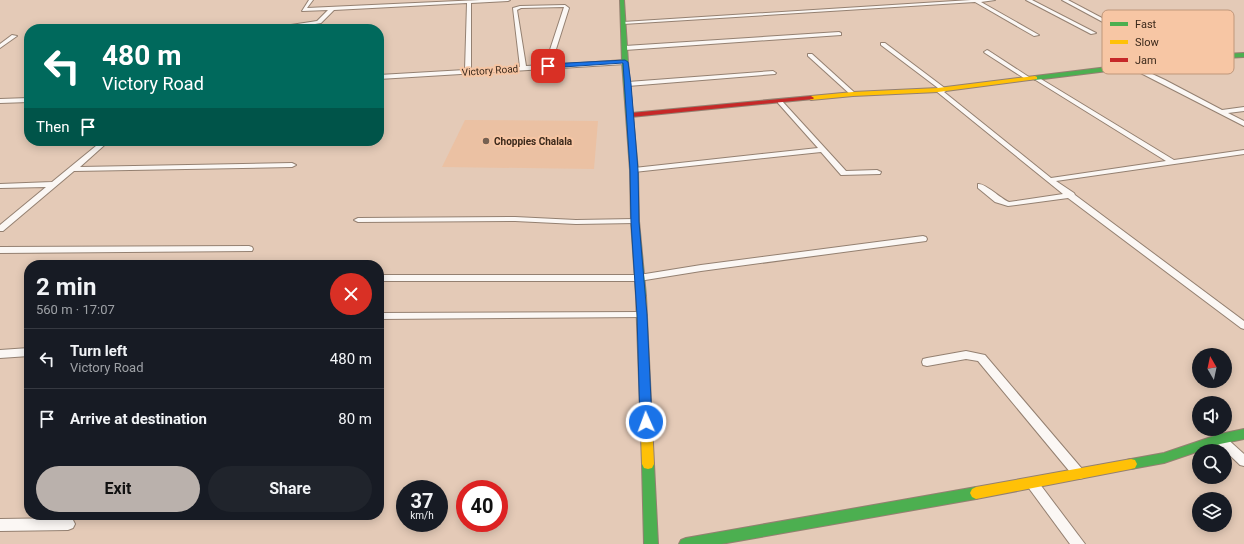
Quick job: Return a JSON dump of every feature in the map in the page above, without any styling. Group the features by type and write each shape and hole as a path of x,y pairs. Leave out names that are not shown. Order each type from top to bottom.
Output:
{"street":[{"path":"311,0 304,10 508,0"},
{"path":"358,7 361,0"},
{"path":"622,0 625,62 631,115 635,222 642,315 651,544"},
{"path":"623,23 993,0"},
{"path":"1028,0 1093,32"},
{"path":"1064,0 1102,20"},
{"path":"975,1 1036,35"},
{"path":"468,71 469,2"},
{"path":"523,68 514,8 565,6 567,8 548,66"},
{"path":"306,24 319,22 332,9"},
{"path":"625,48 839,34"},
{"path":"0,46 14,36"},
{"path":"883,44 1049,180 1244,326"},
{"path":"987,52 1173,162"},
{"path":"810,55 853,94"},
{"path":"1234,56 1244,56"},
{"name":"Victory Road","path":"384,77 625,62"},
{"path":"631,115 853,94 941,90 1102,69"},
{"path":"628,84 773,73"},
{"path":"1148,74 1244,124"},
{"path":"19,100 24,96"},
{"path":"0,101 24,100"},
{"path":"780,102 844,173 877,172"},
{"path":"1222,112 1244,109"},
{"path":"0,229 100,146"},
{"path":"634,170 822,150"},
{"path":"1049,180 1244,152"},
{"path":"72,169 292,165"},
{"path":"0,186 54,184"},
{"path":"981,186 998,200 1008,204 1071,195"},
{"path":"358,220 515,219 576,222 635,222"},
{"path":"384,278 639,278 701,268 923,239"},
{"path":"0,250 249,249"},
{"path":"384,316 642,315"},
{"path":"0,354 24,352"},
{"path":"927,362 966,355 981,358 1079,474"},
{"path":"686,544 1032,483 1164,458 1220,439 1244,434"},
{"path":"1220,439 1244,461"},
{"path":"1032,483 1078,544"},
{"path":"0,526 68,524"}],"shaded area":[{"path":"465,120 598,121 594,169 442,167"}],"traffic: fast":[{"path":"622,0 641,296"},
{"path":"1234,56 1244,55"},
{"path":"1035,78 1102,70"},
{"path":"1131,464 1164,458 1220,439 1244,434"},
{"path":"648,464 651,544"},
{"path":"686,544 976,493"}],"traffic: slow":[{"path":"811,98 853,94 938,90 1035,78"},
{"path":"641,296 648,464"},
{"path":"976,493 1131,464"}],"traffic: jam":[{"path":"631,115 811,98"}],"place":[{"name":"Choppies Chalala","path":"486,141"}],"route":[{"path":"548,66 625,62 631,115 635,222 642,315 646,422"}]}
